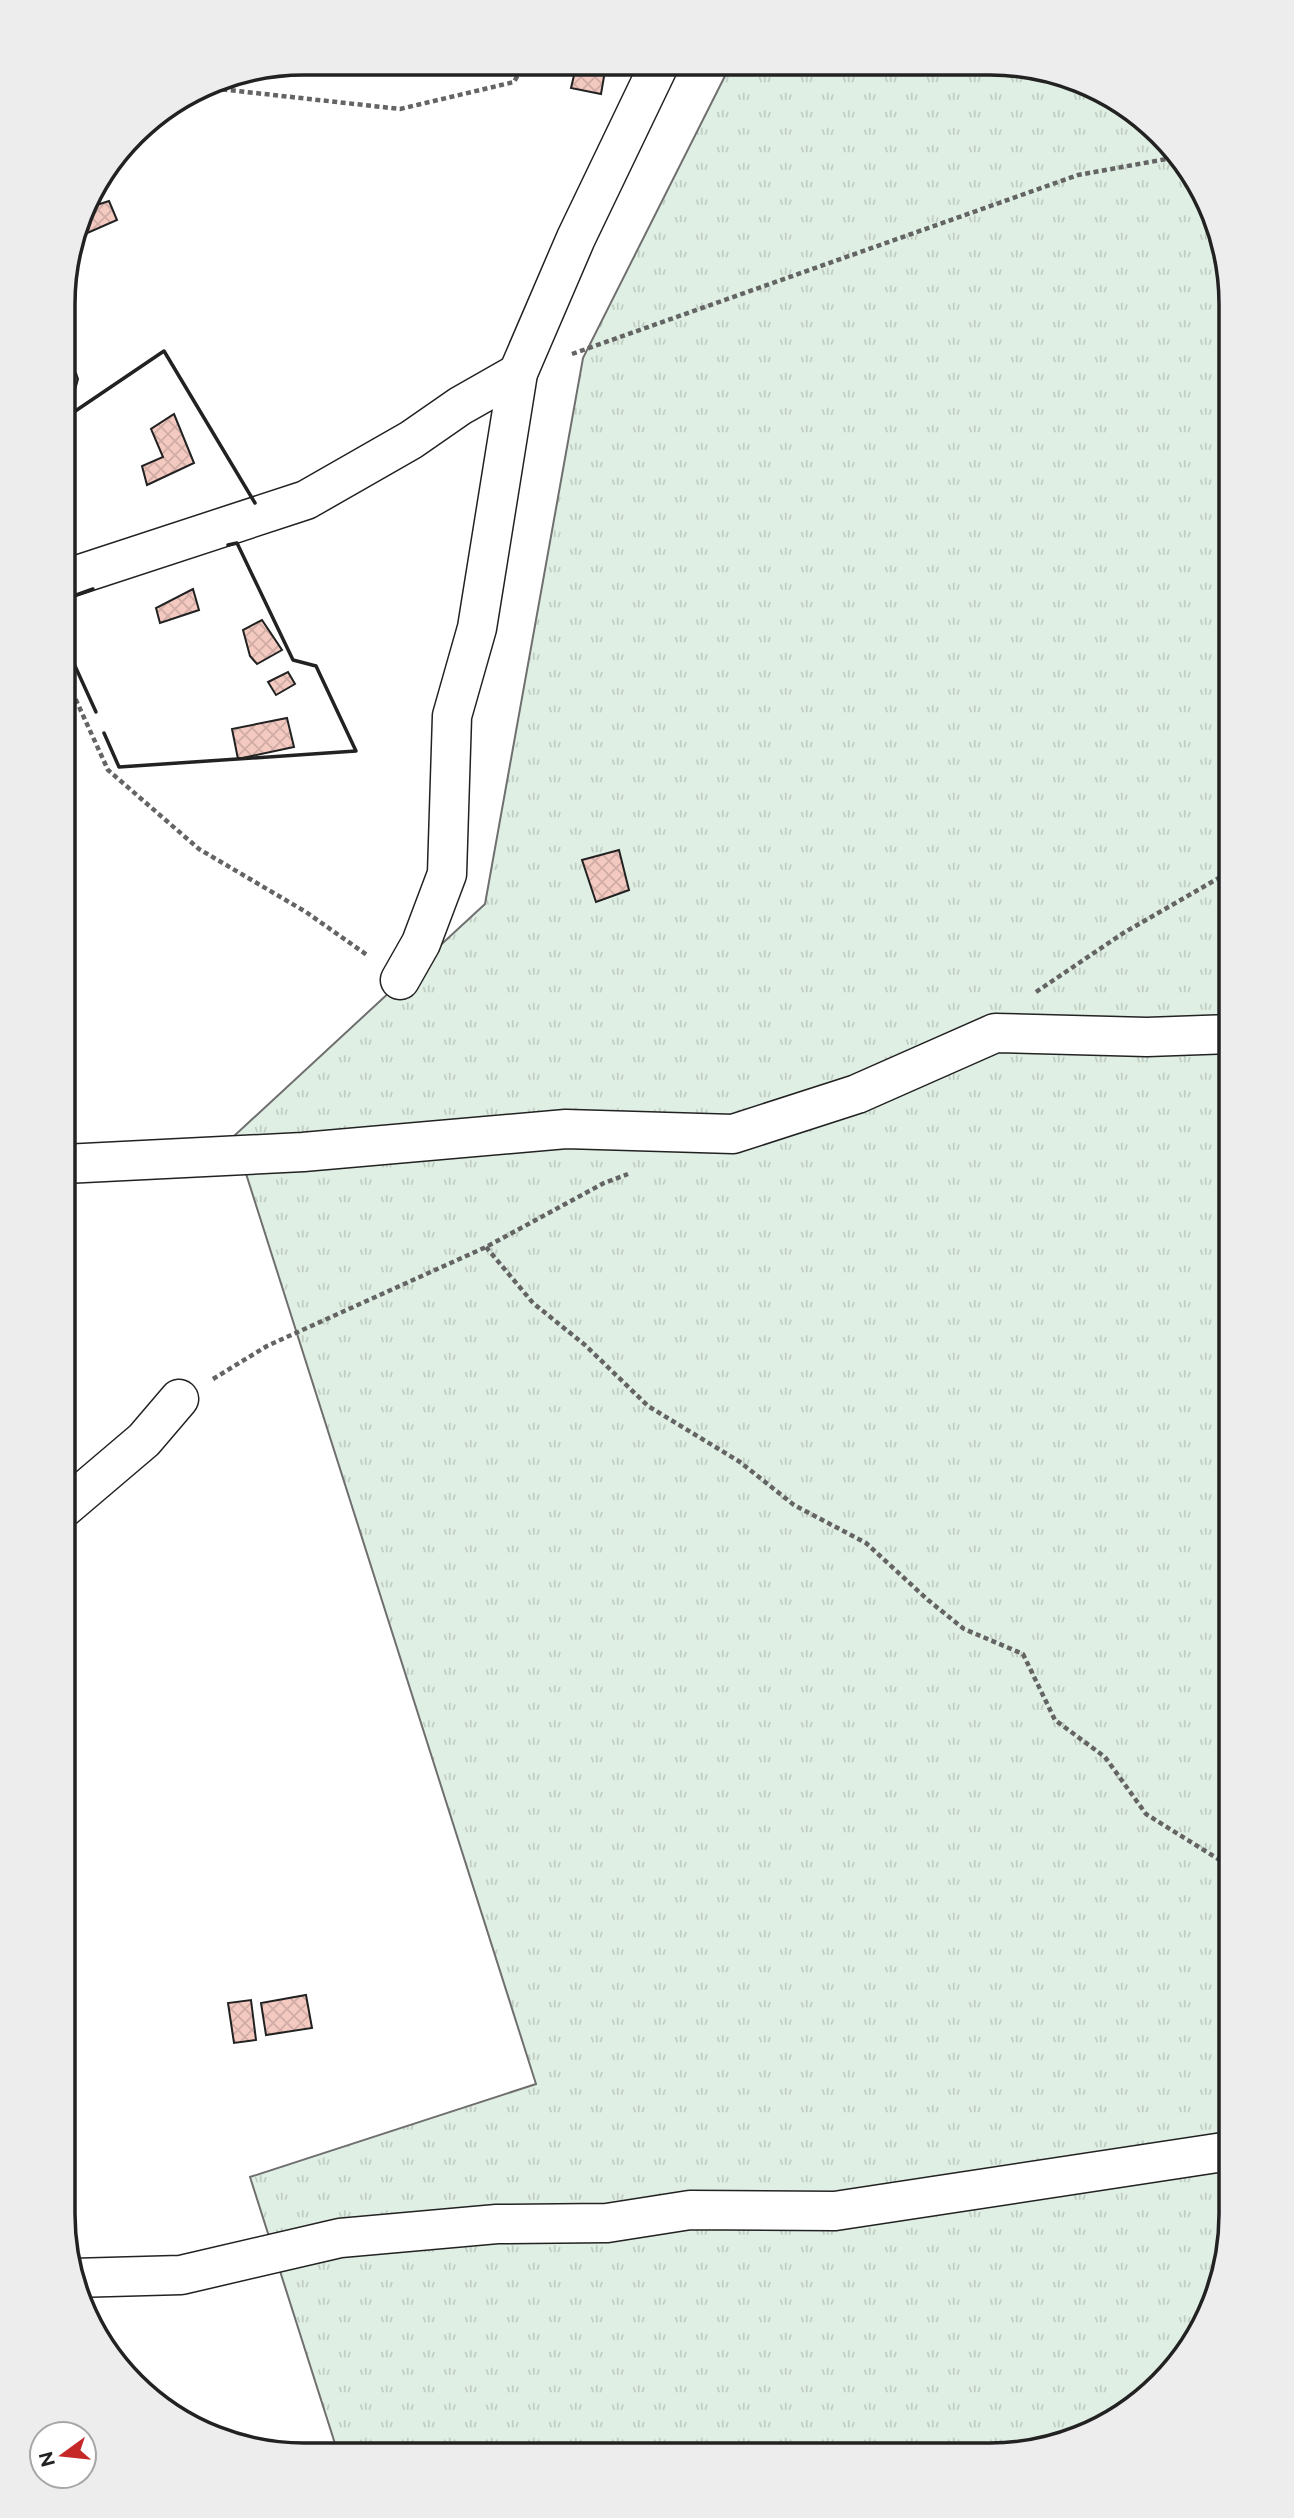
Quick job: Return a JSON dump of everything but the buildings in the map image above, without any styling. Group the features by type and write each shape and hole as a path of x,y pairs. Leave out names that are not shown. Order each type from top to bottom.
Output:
{"street":[{"path":"400,979 421,943 447,874 452,716 477,628 518,373 576,238 654,75"},
{"path":"76,575 306,500 411,440 460,406 518,373"},
{"path":"76,1163 303,1152 566,1129 733,1134 857,1094 995,1032 1147,1037 1219,1034"},
{"path":"75,1498 144,1440 179,1399"},
{"path":"84,2278 181,2275 341,2238 497,2224 607,2223 690,2210 835,2211 1218,2153"}],"path":[{"path":"225,90 400,110 514,82 518,76"},
{"path":"518,373 1078,175 1166,159"},
{"path":"76,700 108,770 199,849 306,912 400,979"},
{"path":"1025,1000 1125,932 1219,878"},
{"path":"179,1399 267,1346 486,1247 604,1183 629,1174"},
{"path":"486,1247 533,1303 585,1345 648,1406 740,1462 794,1505 866,1543 964,1629 1023,1654 1055,1720 1105,1757 1146,1814 1218,1859"}],"green space":[{"path":"725,75 990,75 1035,80 1064,87 1117,114 1141,132 1162,153 1195,203 1211,245 1219,304 1218,2229 1214,2259 1201,2302 1188,2328 1152,2376 1104,2412 1064,2431 1035,2438 990,2443 335,2443 250,2177 536,2084 234,1136 485,904 583,358"}],"wall":[{"path":"76,411 164,351 255,503"},
{"path":"104,733 119,767 356,751 316,666 293,660 237,543 228,545"},
{"path":"76,595 93,589"},
{"path":"76,668 96,712"}]}
